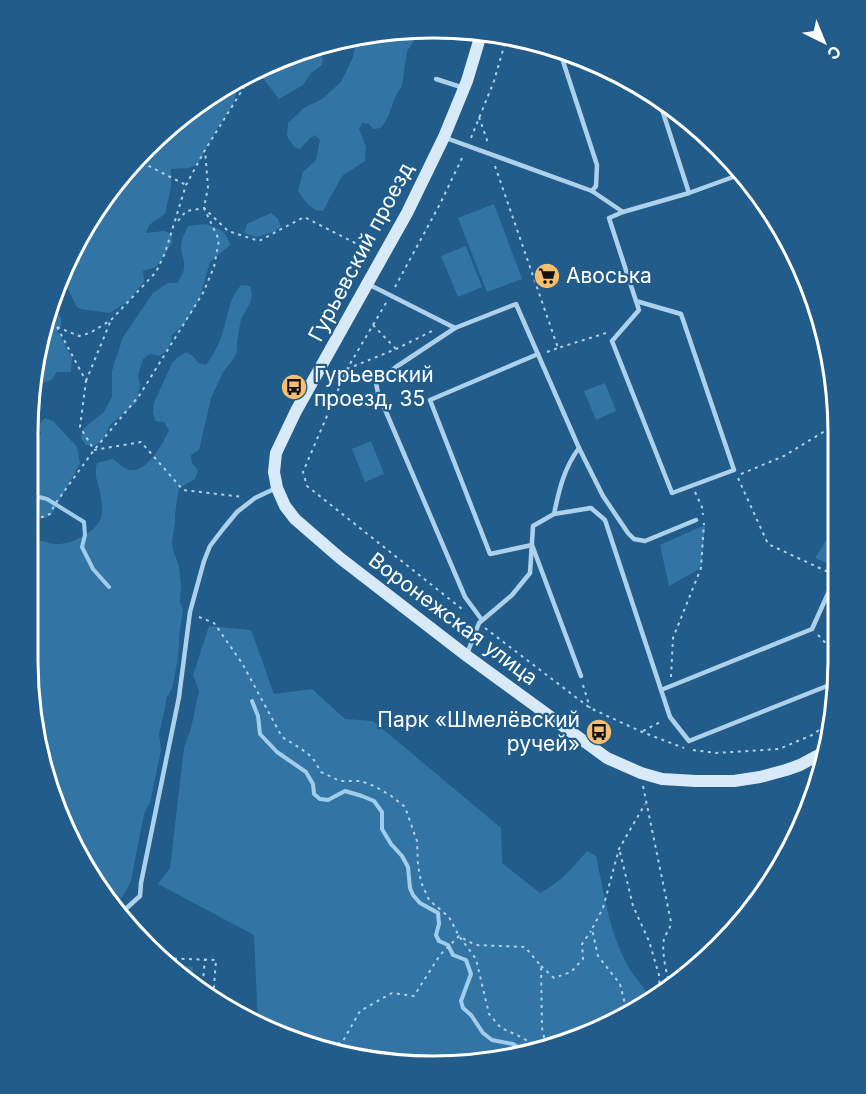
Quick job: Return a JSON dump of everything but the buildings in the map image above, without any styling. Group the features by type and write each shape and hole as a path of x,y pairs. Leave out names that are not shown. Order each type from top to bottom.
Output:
{"street":[{"name":"Гурьевский проезд","path":"295,519 285,506 278,488 274,472 276,453 296,411 407,213 444,137 464,88 479,40"},
{"name":"Воронежская улица","path":"295,519 340,558 466,656 608,758 641,773 662,779 734,781 760,777 800,765 817,756"}],"lane":[{"path":"562,59 597,165 596,186 592,191"},
{"path":"436,79 464,88"},
{"path":"662,111 689,193"},
{"path":"444,137 592,191 623,212"},
{"path":"636,301 681,314 734,470 672,493 612,341 639,310 636,301 609,218 734,177"},
{"path":"368,284 455,328"},
{"path":"481,621 465,597 378,393 376,383 455,328 516,304 579,448 603,496 628,533 634,538 645,541 696,520"},
{"path":"532,545 490,554 430,400 538,354"},
{"path":"554,514 561,481 579,448"},
{"path":"125,909 140,896 178,697 190,612 204,561 210,546 237,512 255,498 278,488"},
{"path":"466,656 481,621 512,595 531,573 533,526 554,514 591,508 605,520 670,717 689,741 828,686"},
{"path":"532,545 581,676"},
{"path":"661,690 812,629 828,592"}],"path":[{"path":"461,608 307,486 303,472 347,369 440,204 468,145 494,81 505,44"},
{"path":"57,327 79,336 90,333 111,320 156,272 176,223 186,185 245,85"},
{"path":"479,117 558,348"},
{"path":"38,519 50,514 94,450 139,396 203,293 214,267 219,240 204,208 208,187 205,150"},
{"path":"144,163 186,185"},
{"path":"176,223 186,211 204,208"},
{"path":"204,208 228,231 259,241 304,217 367,249"},
{"path":"94,450 80,427 86,381 111,320"},
{"path":"53,323 86,381"},
{"path":"347,369 396,349 447,324"},
{"path":"373,325 396,349"},
{"path":"538,354 623,328"},
{"path":"828,429 784,456 737,476 768,544 828,573"},
{"path":"94,450 141,442 183,490 255,498"},
{"path":"670,686 673,638 701,568 705,525 702,507 693,485"},
{"path":"198,617 214,623 242,663 282,737 312,757 321,772 340,781 361,781 374,786 405,807 417,841 421,882 429,900 449,917 459,936 476,958 489,1014 501,1028 533,1043"},
{"path":"481,621 590,708 686,749 716,753 779,749 812,735 823,728"},
{"path":"812,629 828,646"},
{"path":"581,676 590,708"},
{"path":"642,732 670,717"},
{"path":"643,786 671,921 670,930 664,937 663,945 668,979"},
{"path":"459,936 475,945 525,947 554,978 572,972 583,959 582,944 603,908 620,849 645,804"},
{"path":"620,849 633,906 649,941 660,985"},
{"path":"592,929 598,956 620,984 626,1007"},
{"path":"337,1044 343,1041 360,1011 392,993 414,996 440,955 459,936"},
{"path":"172,958 216,960 214,990"},
{"path":"203,983 204,959"},
{"path":"541,966 545,1040"}],"shaded area":[{"path":"416,38 407,51 402,86 395,97 388,117 381,128 373,129 369,124 362,123 359,129 366,147 365,161 342,176 323,211 318,211 308,204 298,191 303,172 316,160 320,140 315,135 300,149 294,147 287,136 288,123 304,108 322,99 341,82 353,57 356,45"},
{"path":"319,54 323,58 322,65 311,73 303,85 279,99 262,77 306,58"},
{"path":"237,89 233,105 197,165 171,169 171,187 165,214 149,225 146,233 164,231 172,234 172,243 156,267 143,271 144,281 129,301 109,313 77,307 66,286 90,235 119,192 153,153 172,136 192,119"},
{"path":"494,204 522,279 487,292 458,218"},
{"path":"271,213 278,219 281,227 256,237 244,233 247,224"},
{"path":"206,224 224,233 230,245 210,262 199,300 185,323 172,335 167,350 159,356 150,354 143,359 138,376 140,385 137,402 110,425 102,441 94,446 86,445 81,438 83,429 104,412 112,397 112,371 123,337 153,293 168,283 177,283 184,271 181,246 188,226"},
{"path":"466,246 482,287 458,297 441,256"},
{"path":"241,285 250,286 252,294 241,319 237,350 223,372 211,398 199,450 191,455 192,463 198,470 195,479 179,488 172,541 179,566 180,602 183,610 177,664 172,688 167,697 159,735 161,750 150,803 145,811 131,881 119,902 90,859 78,836 58,788 45,738 38,687 38,541 61,544 82,537 94,529 101,518 102,508 96,477 97,463 113,459 130,470 136,470 154,456 169,430 164,422 155,421 154,403 172,363 186,352 198,363 206,365 219,342 236,291"},
{"path":"57,311 61,317 61,326 57,330 72,358 71,372 57,372 51,380 42,383 45,356"},
{"path":"605,383 616,411 596,420 584,391"},
{"path":"45,418 53,421 77,447 80,464 53,512 46,518 38,518 38,436 41,434 39,425"},
{"path":"371,441 384,474 365,482 352,449"},
{"path":"705,525 701,568 669,586 660,545"},
{"path":"828,538 828,564 815,558"},
{"path":"209,626 251,630 274,694 312,689 345,719 373,721 501,828 502,863 540,893 560,880 587,851 596,856 618,944 631,971 648,993 608,1016 560,1036 510,1049 459,1056 407,1056 356,1049 306,1036 258,1016 254,935 158,884 170,868 184,748 199,691 193,675"},
{"path":"181,966 193,967 192,975"}],"waterway":[{"path":"38,497 47,499 84,522 85,535 82,547 93,569 109,587"},
{"path":"252,701 258,716 260,734 277,752 306,772 313,784 314,794 320,799 328,800 345,791 374,801 382,812 382,829 408,867 413,895 420,903 438,913 439,924 436,935 439,941 448,945 453,955 466,960 471,974 461,1001 463,1008 471,1015 483,1033 492,1040 518,1047"}],"place":[{"name":"Авоська","path":"547,276"},
{"name":"Гурьевский проезд, 35","path":"294,387"},
{"name":"Парк «Шмелёвский ручей»","path":"599,732"}]}
